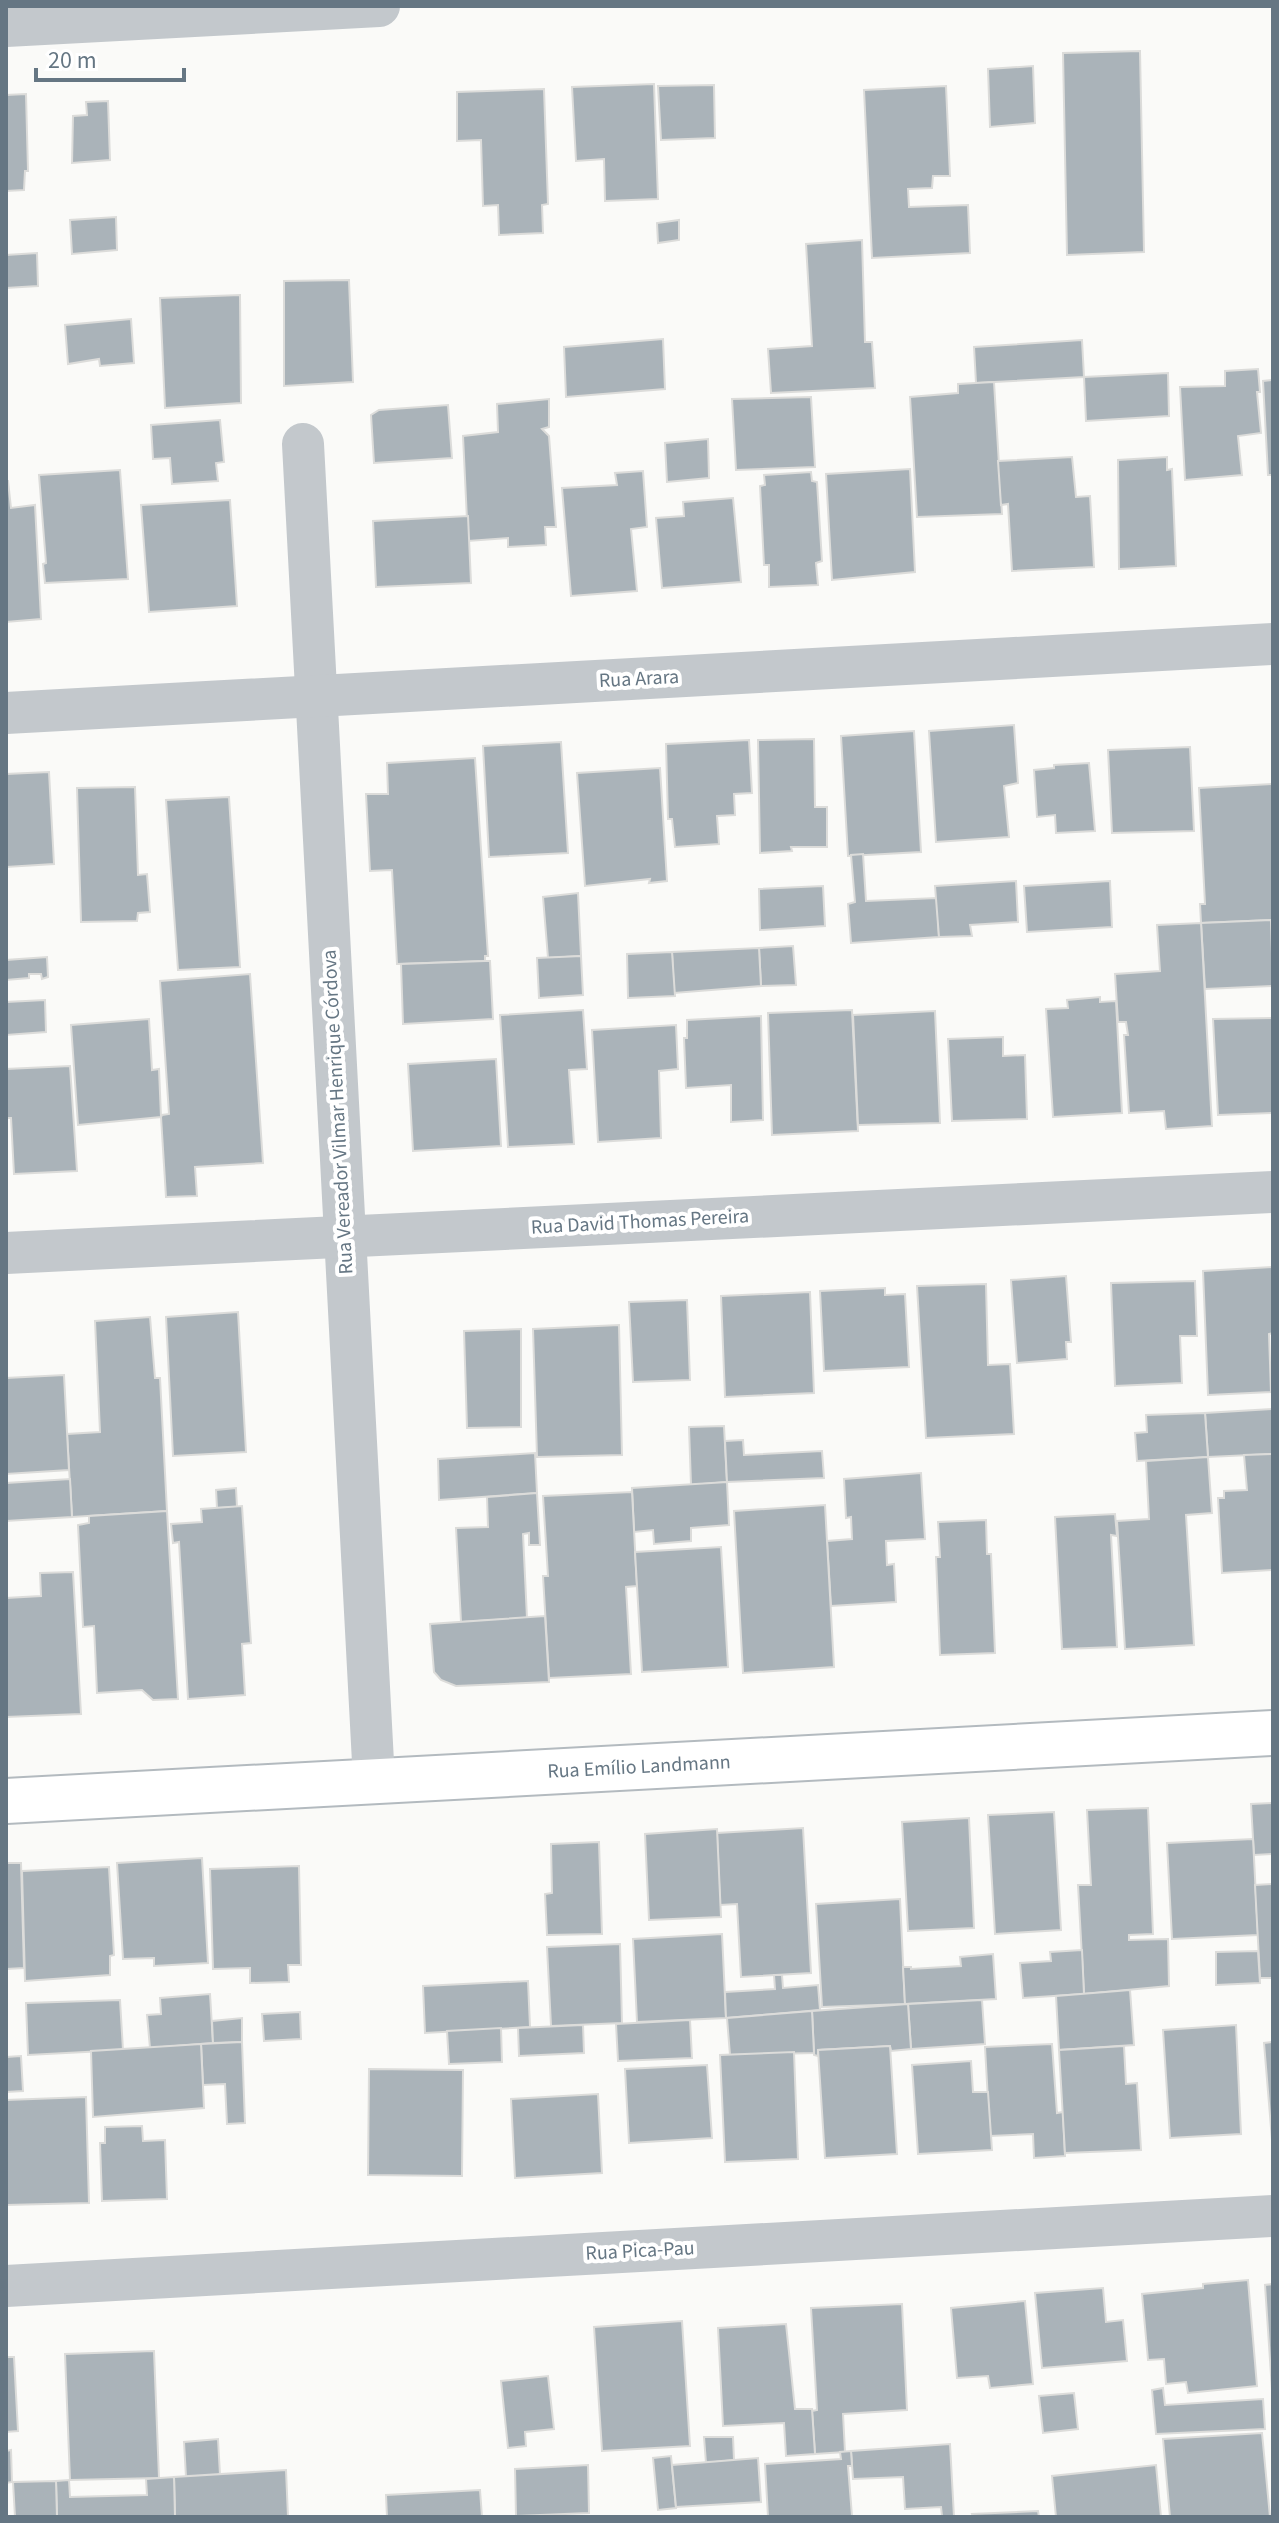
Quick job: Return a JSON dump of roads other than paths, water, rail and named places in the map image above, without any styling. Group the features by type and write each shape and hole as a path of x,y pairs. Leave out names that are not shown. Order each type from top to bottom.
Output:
{"street":[{"path":"6,26 379,6"},
{"name":"Rua Vereador Vilmar Henrique Córdova","path":"303,444 374,1781"},
{"name":"Rua Arara","path":"6,713 1273,644"},
{"name":"Rua David Thomas Pereira","path":"6,1253 1273,1192"},
{"name":"Rua Emílio Landmann","path":"6,1801 1273,1733"},
{"name":"Rua Pica-Pau","path":"6,2286 1273,2216"}]}
